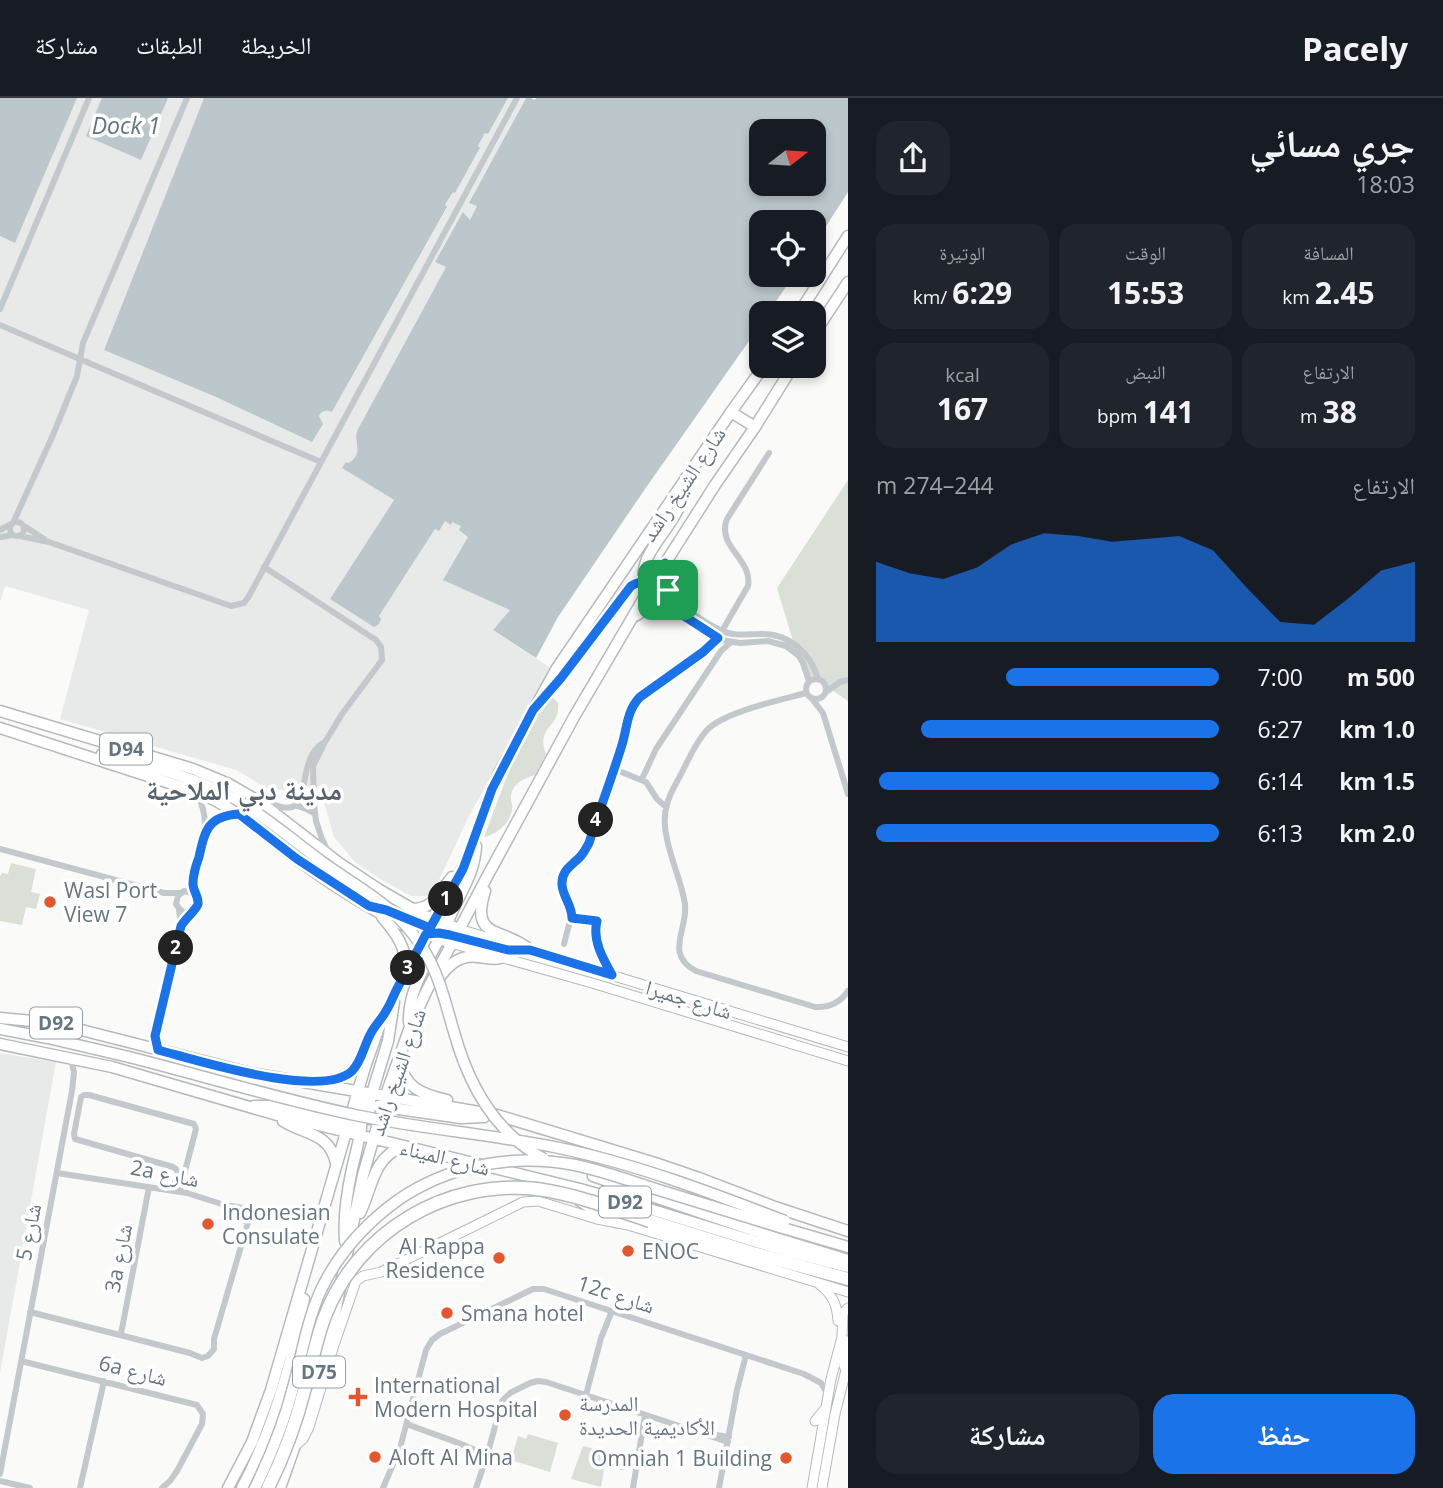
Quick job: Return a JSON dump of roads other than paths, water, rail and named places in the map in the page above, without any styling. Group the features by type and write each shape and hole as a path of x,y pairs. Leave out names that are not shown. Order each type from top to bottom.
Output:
{"highway":[{"path":"268,1488 295,1424 321,1327 345,1276 382,1235 421,1209 454,1196 489,1189 538,1189 650,1221 818,1277 848,1281"}],"main road":[{"path":"807,301 848,236"},
{"path":"826,316 848,282"},
{"name":"شارع الشيخ راشد","path":"280,1488 311,1401 327,1342 363,1175 382,1106 398,1058 426,992 463,869 499,773 566,654 755,378"},
{"name":"شارع الشيخ راشد","path":"358,1092 386,1012 406,970 443,932 488,875 648,586 786,378"},
{"path":"731,412 755,428"},
{"path":"648,586 643,569 646,560 675,515 692,471"},
{"path":"630,622 650,605 668,601 665,563"},
{"path":"533,710 561,678 631,586 636,582 648,586"},
{"name":"شارع جميرا","path":"0,711 205,773 227,783 244,798 270,809 339,863 412,908 443,932 501,958 848,1060"},
{"name":"D94","path":"0,728 214,799 239,814 304,864 369,906"},
{"path":"41,741 65,744 183,776 244,798 260,815 393,911 421,945 437,974 454,1034 473,1083 499,1124 529,1150 547,1161 848,1247"},
{"path":"410,1027 409,1013 413,993 473,866 476,836"},
{"path":"412,908 425,907 433,902 463,869"},
{"path":"488,875 480,908 483,922 491,931 517,940 530,950"},
{"path":"369,906 501,949 530,950"},
{"path":"369,906 384,919 401,941 406,970"},
{"name":"شارع جميرا","path":"530,950 848,1047"},
{"path":"426,992 449,966 459,959 473,956 501,958"},
{"name":"شارع الشيخ راشد","path":"228,1488 252,1442 266,1406 336,1166 390,1032 394,995"},
{"path":"291,1081 331,1081 349,1073 358,1063 374,1027 386,1012"},
{"name":"D92","path":"0,1020 44,1021 64,1025 250,1073 358,1092"},
{"path":"0,1029 129,1057 356,1115 537,1143 584,1153 682,1184 848,1259"},
{"name":"شارع الميناء","path":"0,1044 138,1074 277,1115 358,1112 382,1106 497,1115 655,1163 848,1231"},
{"path":"398,1058 404,1076 416,1090 458,1103 472,1111"},
{"path":"358,1092 358,1112 366,1122 373,1139"},
{"path":"248,1107 273,1105 358,1112 366,1122"},
{"path":"348,1254 345,1211 352,1169 366,1122 382,1106 461,1118 497,1115"},
{"name":"شارع الميناء","path":"358,1112 360,1136 562,1185 848,1267"},
{"path":"277,1115 290,1125 324,1141 336,1166"},
{"path":"353,1224 379,1164 402,1146"},
{"path":"255,1488 281,1427 309,1322 325,1283 346,1250 371,1222 401,1198 423,1185 458,1171 495,1163 560,1163 598,1171 783,1230"},
{"path":"562,1185 584,1203 617,1222"},
{"path":"296,1446 309,1427 354,1286 360,1278 381,1272 523,1202 538,1201 818,1277 848,1292"},
{"path":"794,1213 817,1215 848,1226"},
{"path":"242,1488 270,1426 286,1373 304,1298 309,1258"},
{"path":"818,1277 836,1307 839,1323 837,1354"},
{"path":"813,1488 831,1379 842,1337 843,1314 848,1308"},
{"path":"844,1385 844,1359 848,1341"},
{"path":"822,1486 848,1362"},
{"path":"831,1379 836,1385 835,1414"},
{"path":"815,1421 827,1402"},
{"path":"822,1486 830,1474"}],"street":[{"path":"0,309 89,98"},
{"path":"16,536 9,529 54,435 77,376 83,343 187,98"},
{"path":"0,537 16,536 49,542 231,606 240,605 247,600 517,98"},
{"path":"0,325 321,462"},
{"path":"564,944 572,918 572,908 563,888 563,877 566,869 584,852 589,843 634,704 703,652 720,635 747,590 749,575 726,539 725,523 769,453"},
{"path":"16,536 23,533 22,504"},
{"path":"0,530 18,522 49,542"},
{"path":"264,567 376,640 381,646 383,655 379,664 342,715 315,759 315,814 322,839 339,863"},
{"path":"648,586 710,625 731,642 768,641 782,644 801,659 809,681 806,692 823,713 848,794"},
{"path":"720,635 769,635 787,640 798,647 807,656 819,680 824,684 823,713"},
{"path":"642,779 660,742 721,651 731,642"},
{"path":"809,681 848,680"},
{"path":"812,699 818,699 840,682"},
{"path":"806,692 728,716 711,726 699,741 670,795 666,807 666,836 685,907 679,946 681,957 696,971 815,1007 832,1005 848,991"},
{"path":"295,806 302,796 309,759 314,750 325,742"},
{"path":"614,769 642,779 666,807"},
{"path":"179,909 184,913 190,912 196,909 198,903 194,893 194,876 206,820 197,792"},
{"path":"244,798 258,797 281,808 295,806 315,814"},
{"path":"204,836 210,824 216,820 239,814"},
{"path":"0,849 164,894 176,902 181,926"},
{"path":"176,902 194,876"},
{"path":"164,894 194,893"},
{"path":"158,1050 155,1036 181,926 190,912"},
{"path":"572,918 597,921 601,954 612,975"},
{"path":"145,1047 155,1036"},
{"name":"شارع 5","path":"70,1058 74,1078"},
{"name":"شارع 5","path":"0,1474 4,1429 21,1363 74,1078 85,1061"},
{"path":"176,1191 196,1129 194,1124 89,1095 81,1097 75,1139 173,1167 180,1177"},
{"name":"2a شارع","path":"57,1171 176,1191 240,1207 246,1214 214,1339 214,1349 206,1354 190,1353 121,1335"},
{"name":"3a شارع","path":"121,1335 149,1187"},
{"name":"12c شارع","path":"406,1427 428,1346 438,1336 533,1289 544,1289 804,1374 831,1379"},
{"path":"583,1394 610,1311"},
{"path":"30,1315 121,1335"},
{"path":"719,1488 744,1355"},
{"name":"6a شارع","path":"21,1363 197,1405 202,1410 202,1424 177,1471 162,1488"},
{"name":"12c شارع","path":"804,1374 821,1383 825,1388 827,1402"},
{"path":"81,1488 102,1381"},
{"path":"476,1488 501,1404 514,1390 534,1382 541,1381 728,1440"},
{"path":"632,1488 648,1416"},
{"path":"383,1488 394,1465 406,1427 464,1445 487,1457"},
{"path":"464,1445 489,1448"},
{"path":"622,1467 638,1457"},
{"path":"0,1483 19,1488"},
{"path":"0,1483 30,1488"}],"water":[{"path":"0,98 77,98 15,243 0,236"},
{"name":"Dock 1","path":"102,98 168,98 141,160 86,136"},
{"path":"204,98 508,98 488,134 485,133 478,146 480,148 455,193 453,192 445,205 447,207 332,412 324,411 319,416 323,424 312,442 216,397 104,350"},
{"path":"526,98 848,98 848,192 826,226 826,210 749,210 749,287 786,287 776,301 749,301 749,341 558,617 536,658 493,630 510,610 443,580 468,537 459,530 461,526 452,522 451,525 445,521 439,531 435,529 379,616 379,624 374,627 330,599 394,500 342,468 346,462 354,459 358,429 446,267 435,262 463,212 470,220 477,206 469,203"}],"place":[{"name":"Wasl Port View 7","path":"50,902"},
{"name":"Indonesian Consulate","path":"208,1224"},
{"name":"ENOC","path":"628,1251"},
{"name":"Al Rappa Residence","path":"499,1258"},
{"name":"Smana hotel","path":"447,1313"},
{"name":"International Modern Hospital","path":"358,1397"},
{"name":"المدرسة الأكاديمية الحديدة","path":"565,1415"},
{"name":"Aloft Al Mina","path":"375,1457"},
{"name":"Omniah 1 Building","path":"786,1458"}],"district":[{"name":"مدينة دبي الملاحية","path":"244,789"}]}
